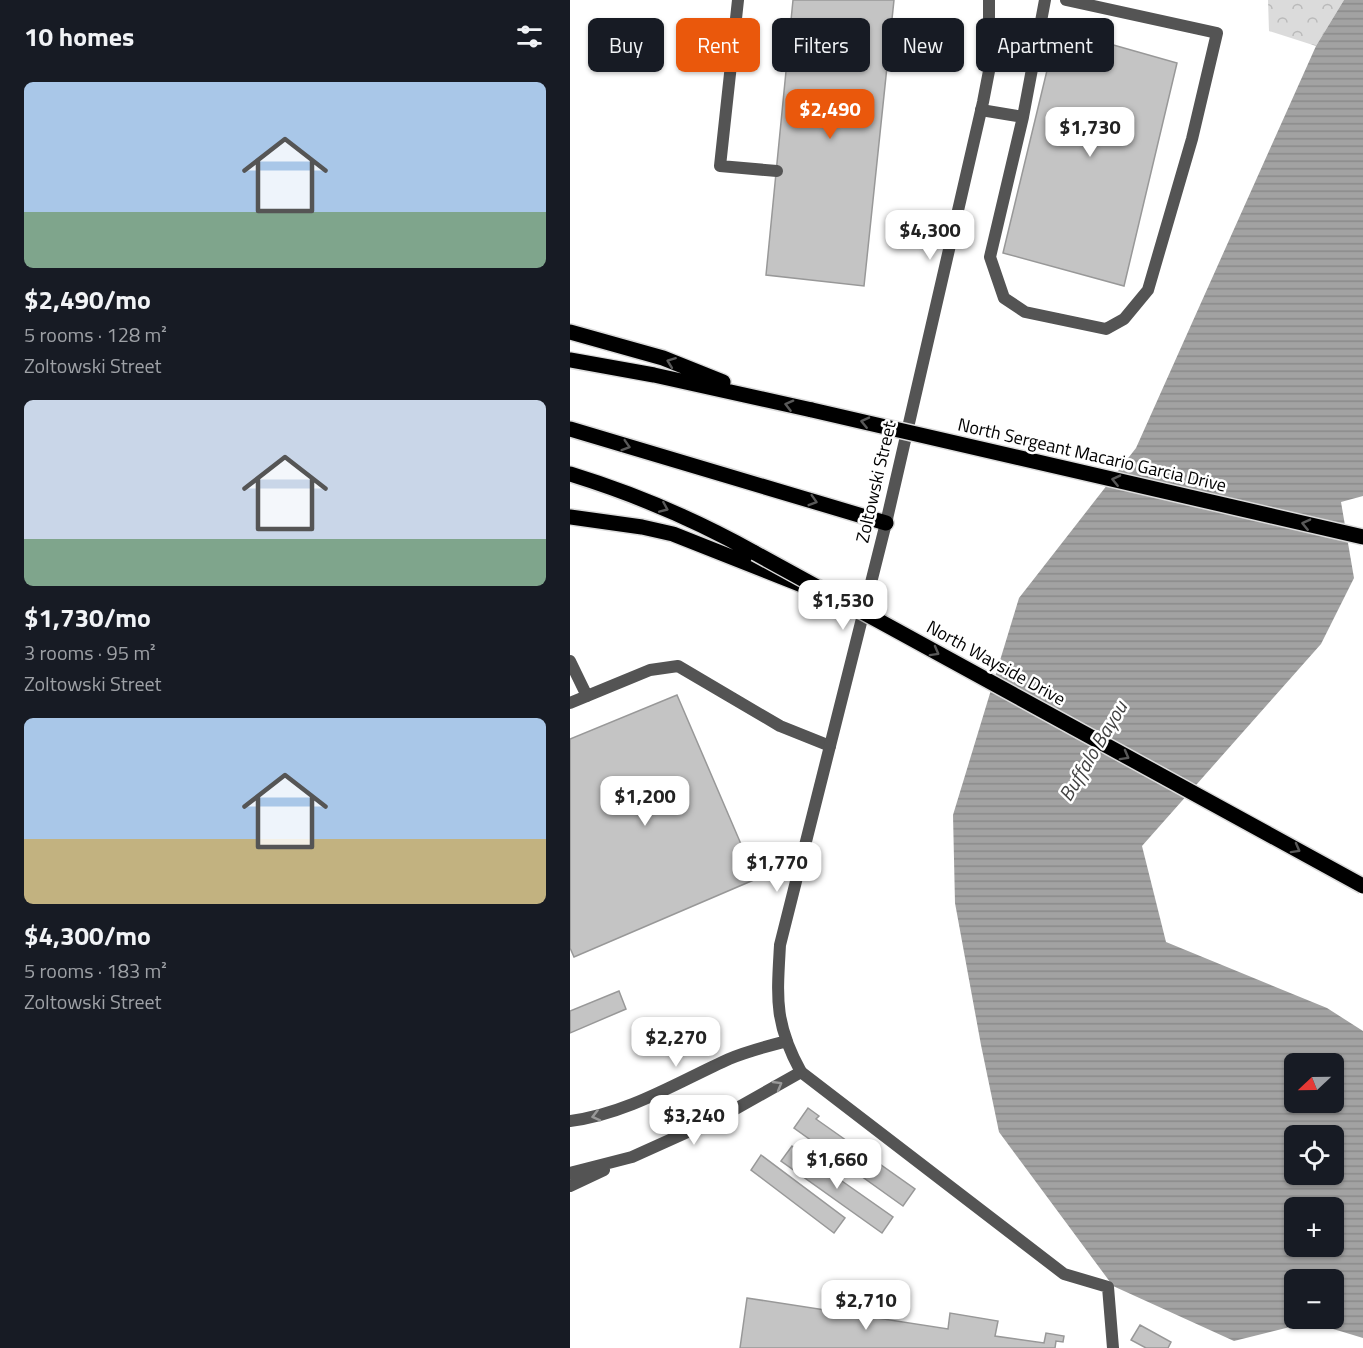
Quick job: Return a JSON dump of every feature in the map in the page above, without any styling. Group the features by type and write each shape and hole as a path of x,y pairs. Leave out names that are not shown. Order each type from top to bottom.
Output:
{"main road":[{"path":"570,332 663,358 765,399"},
{"path":"570,360 765,399"},
{"name":"North Sergeant Macario Garcia Drive","path":"765,399 1363,537"},
{"path":"570,429 886,523"},
{"name":"North Wayside Drive","path":"570,474 706,526 750,557 843,602 1363,886"},
{"path":"570,517 642,527 750,557"}],"street":[{"path":"738,0 720,166 777,171"},
{"name":"Zoltowski Street","path":"801,1072 780,1023 777,990 780,945 886,523 981,110 988,71 989,0"},
{"path":"1045,0 1023,117 990,257 1004,298 1025,312 1106,330 1124,319 1148,290 1192,139 1217,33 1066,0"},
{"path":"981,110 1023,117"},
{"path":"570,661 587,696"},
{"path":"570,703 650,670 678,666 780,726 830,746"},
{"path":"570,1121 596,1118 655,1095 732,1058 787,1041"},
{"path":"570,1186 723,1116 801,1072 1064,1274 1108,1287 1113,1348"},
{"path":"570,1173 632,1157"}],"green space":[{"path":"1268,0 1344,0 1316,46 1269,31"}],"water":[{"name":"Buffalo Bayou","path":"1344,0 1363,0 1363,496 1341,502 1354,578 1321,644 1142,846 1166,942 1327,1008 1363,1031 1363,1338 1333,1329 1344,1329 1344,1269 1284,1269 1284,1328 1234,1341 1113,1286 999,1132 955,903 953,815 1019,598 1136,448 1316,46"}],"building":[{"path":"793,0 894,0 892,18 882,18 882,72 886,72 864,286 766,275 786,72 870,72 870,18 791,18"},
{"path":"1114,45 1177,63 1124,286 1003,253 1047,72 1114,72"},
{"path":"677,695 756,879 574,957 570,948 570,739"},
{"path":"619,991 626,1009 570,1033 570,1011"},
{"path":"808,1108 819,1116 816,1119 915,1189 903,1206 794,1128"},
{"path":"792,1146 893,1217 882,1233 781,1161"},
{"path":"761,1155 845,1218 834,1233 751,1170"},
{"path":"747,1298 948,1329 950,1313 998,1321 995,1336 1044,1343 1046,1333 1064,1336 1063,1342 1056,1341 1055,1348 740,1348"},
{"path":"1140,1325 1171,1342 1168,1348 1146,1348 1131,1340"}]}
